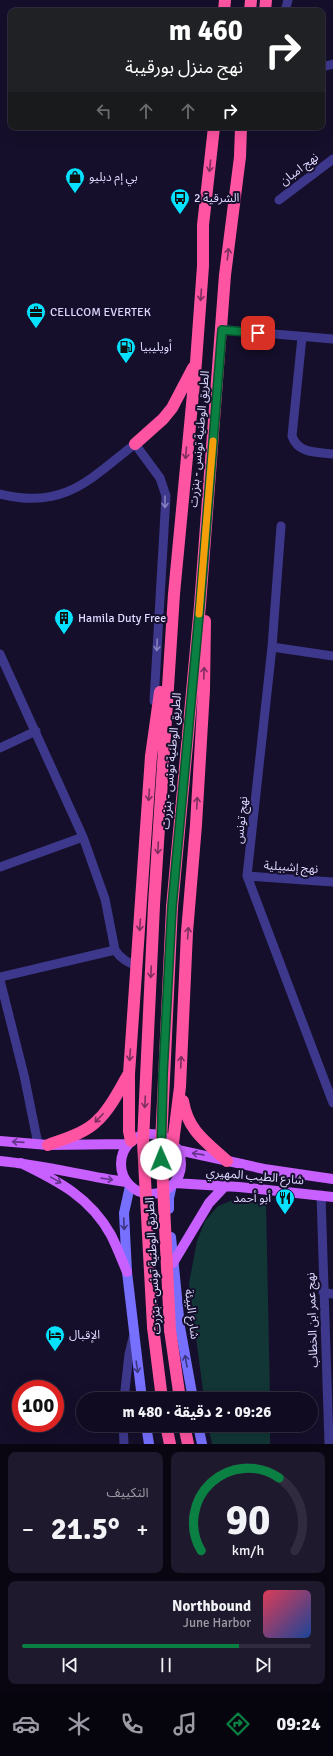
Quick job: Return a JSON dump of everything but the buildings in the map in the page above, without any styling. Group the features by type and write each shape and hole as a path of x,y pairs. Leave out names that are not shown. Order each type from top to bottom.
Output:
{"highway":[{"name":"الطريق الوطنية تونس - بنزرت","path":"161,1392 153,1327 143,1142 154,905 174,594 196,362 203,266 203,225 214,130"},
{"name":"الطريق الوطنية تونس - بنزرت","path":"179,1392 170,1330 161,1143 172,907 225,330 225,275 240,157 241,130"},
{"path":"240,157 247,130"},
{"path":"135,444 163,419 172,408 196,362"},
{"path":"175,1146 180,1087 188,932 204,690 206,635 202,573"},
{"path":"129,1143 129,1074 151,756 174,594"},
{"path":"43,1144 76,1134 98,1121 112,1102 129,1074"},
{"path":"180,1087 185,1116 200,1138 227,1161"},
{"path":"167,1432 170,1444"},
{"path":"185,1432 188,1444"}],"main road":[{"path":"0,1161 21,1163 128,1184 140,1192 151,1194 163,1192 173,1184 181,1168 175,1146 166,1137 157,1134 138,1136 129,1143 121,1157 120,1164 122,1173 128,1184 124,1213 127,1272 141,1392"},
{"path":"0,1141 43,1144 129,1143"},
{"name":"شارع الطيب المهيري","path":"175,1146 227,1161 264,1169 333,1179"},
{"path":"21,1163 58,1181 78,1195 95,1212 111,1235 127,1272"},
{"name":"شارع الطيب المهيري","path":"173,1184 226,1186 333,1197"},
{"name":"شارع البيئة","path":"173,1184 169,1198 173,1263 180,1327 192,1392"},
{"path":"173,1263 209,1203 226,1186"},
{"path":"147,1432 149,1444"},
{"path":"199,1432 202,1444"}],"street":[{"name":"نهج امبان","path":"279,200 333,159"},
{"path":"225,330 333,340"},
{"path":"302,337 292,436 297,447 308,451 333,454"},
{"path":"0,494 33,498 71,491 92,479 135,444 160,478 166,496 151,756"},
{"name":"نهج تونس","path":"281,526 272,647 247,876 333,1103"},
{"path":"272,647 333,656"},
{"path":"0,654 36,731 82,838 105,899 115,950 119,957 137,966"},
{"path":"0,748 36,731"},
{"path":"0,866 82,838"},
{"name":"نهج إشبيلية","path":"247,876 333,882"},
{"path":"43,1144 0,979 115,950"},
{"name":"نهج عمر ابن الخطاب","path":"321,1195 329,1444"},
{"path":"323,1292 333,1294"},
{"path":"125,1392 128,1362 134,1338"},
{"path":"123,1432 124,1444"}],"green space":[{"path":"240,1197 266,1201 270,1392 203,1392 189,1283 197,1241 205,1221 218,1206"},
{"path":"209,1432 270,1432 270,1444 212,1444"}],"slow traffic":[{"path":"199,614 213,441"}],"place":[{"name":"بي إم دبليو","path":"75,194"},
{"name":"الشرقية 2","path":"180,215"},
{"name":"CELLCOM EVERTEK","path":"36,329"},
{"name":"أويليبيا","path":"126,364"},
{"name":"Hamila Duty Free","path":"64,635"},
{"name":"أبو أحمد","path":"285,1215"},
{"name":"الإقبال","path":"55,1352"}],"route":[{"path":"161,1159 163,1074 172,907 200,605 222,330 258,333"}]}
